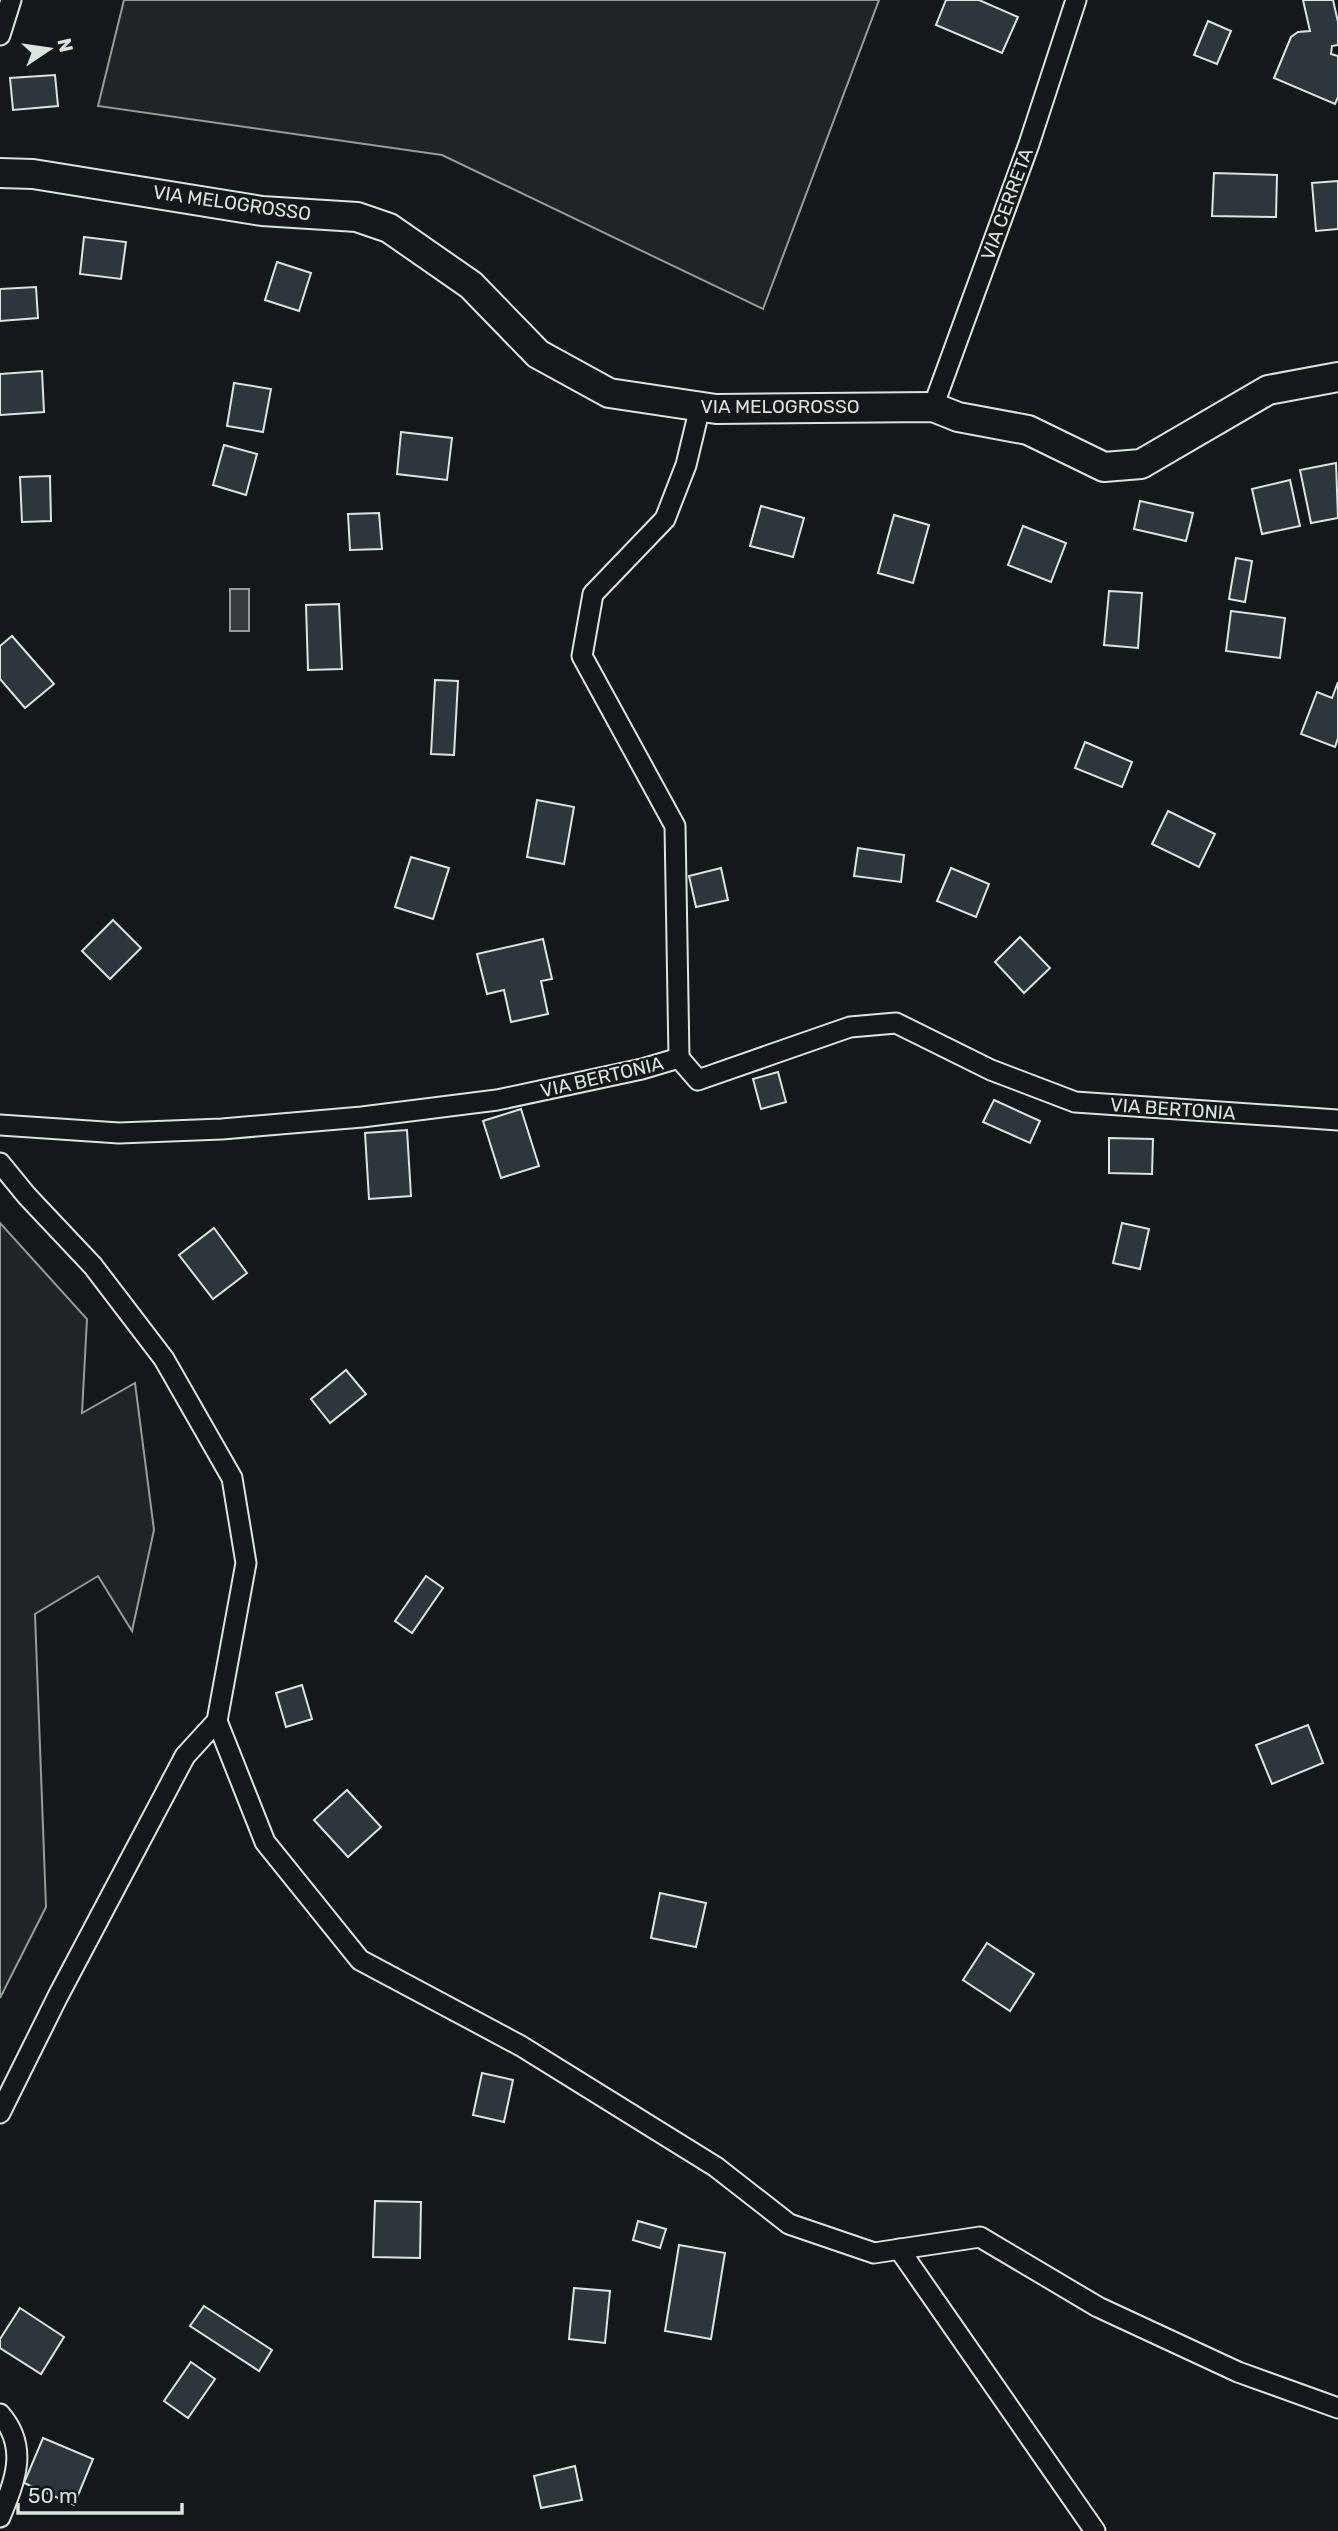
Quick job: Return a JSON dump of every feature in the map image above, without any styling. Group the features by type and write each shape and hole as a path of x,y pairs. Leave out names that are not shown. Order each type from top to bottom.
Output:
{"street":[{"path":"0,35 11,0"},
{"name":"VIA CERRETA","path":"933,407 1029,144 1076,0"},
{"name":"VIA MELOGROSSO","path":"0,173 33,174 262,211 357,217 389,228 471,285 538,354 609,393 700,407 933,407 958,417 1028,430 1104,467 1141,464 1269,390 1338,377"},
{"path":"679,1058 676,827 582,656 593,594 665,519 687,465 700,407"},
{"name":"VIA BERTONIA","path":"0,1125 119,1133 222,1129 362,1117 497,1100 642,1069 679,1058 698,1080 850,1027 896,1023 990,1070 1075,1102 1338,1120"},
{"path":"0,1163 93,1266 164,1359 232,1478 246,1563 217,1721 185,1756 0,2112"},
{"path":"217,1721 265,1842 360,1960 533,2053 716,2167 789,2224 874,2253 980,2237 1098,2307 1238,2372 1338,2408"},
{"path":"899,2249 1096,2531"},
{"path":"0,2414 18,2449 15,2481 0,2517"}],"shaded area":[{"path":"124,0 879,0 763,309 442,155 98,106"},
{"path":"230,589 249,589 249,631 230,631"},
{"path":"0,1223 87,1319 82,1413 135,1383 154,1530 132,1631 98,1576 35,1614 46,1907 0,1998"}],"building":[{"path":"946,0 979,0 1018,17 1002,53 936,25"},
{"path":"1303,0 1333,0 1338,22 1338,45 1332,46 1331,54 1338,56 1338,97 1335,104 1274,78 1291,37 1298,32 1310,31"},
{"path":"1208,21 1231,31 1217,64 1194,55"},
{"path":"55,75 58,106 13,110 10,78"},
{"path":"1214,173 1277,175 1276,217 1212,216"},
{"path":"1338,181 1338,229 1316,231 1312,183"},
{"path":"84,237 126,242 121,279 80,274"},
{"path":"277,262 311,273 299,311 265,300"},
{"path":"36,287 38,318 0,321 0,289"},
{"path":"42,371 44,412 0,415 0,374"},
{"path":"234,383 271,389 263,432 227,426"},
{"path":"401,432 452,438 447,480 397,474"},
{"path":"224,445 257,454 246,495 213,485"},
{"path":"1336,463 1338,518 1311,523 1300,470"},
{"path":"50,476 51,521 22,522 20,477"},
{"path":"1290,480 1300,526 1262,534 1252,489"},
{"path":"1140,501 1193,513 1186,541 1134,529"},
{"path":"761,506 804,518 793,557 750,546"},
{"path":"379,513 382,549 350,550 348,514"},
{"path":"894,515 929,525 913,583 878,573"},
{"path":"1023,526 1066,543 1051,582 1008,565"},
{"path":"1236,558 1252,561 1245,602 1229,599"},
{"path":"1109,591 1142,593 1138,648 1104,645"},
{"path":"339,604 342,669 308,670 306,605"},
{"path":"1231,611 1285,618 1280,658 1226,651"},
{"path":"12,636 54,684 25,708 0,679 0,646"},
{"path":"435,680 458,681 454,755 431,754"},
{"path":"1338,682 1338,738 1335,747 1301,734 1317,692 1332,698"},
{"path":"1085,742 1132,762 1122,787 1075,768"},
{"path":"537,800 574,807 564,864 527,857"},
{"path":"1168,811 1215,834 1199,867 1152,844"},
{"path":"858,848 904,855 901,882 854,876"},
{"path":"411,857 449,868 433,919 395,907"},
{"path":"721,868 728,900 696,907 689,876"},
{"path":"951,868 989,884 976,917 937,901"},
{"path":"113,920 141,948 110,979 82,951"},
{"path":"1020,937 1050,968 1024,993 995,962"},
{"path":"543,939 552,979 541,981 548,1014 511,1022 504,990 487,994 477,954"},
{"path":"778,1072 786,1102 761,1109 753,1079"},
{"path":"994,1100 1040,1121 1030,1143 983,1122"},
{"path":"521,1109 539,1166 501,1178 483,1121"},
{"path":"407,1130 411,1196 369,1199 365,1133"},
{"path":"1109,1138 1153,1139 1152,1174 1109,1173"},
{"path":"1122,1223 1149,1229 1140,1269 1113,1263"},
{"path":"214,1228 247,1273 213,1299 179,1255"},
{"path":"346,1370 366,1394 330,1423 311,1399"},
{"path":"426,1576 443,1588 412,1633 395,1621"},
{"path":"302,1685 312,1719 286,1727 276,1693"},
{"path":"1308,1725 1323,1763 1272,1784 1256,1745"},
{"path":"347,1790 381,1827 348,1857 314,1820"},
{"path":"660,1893 706,1903 696,1947 651,1938"},
{"path":"987,1943 1034,1974 1010,2011 963,1980"},
{"path":"482,2073 513,2080 504,2122 473,2115"},
{"path":"375,2201 421,2202 420,2258 373,2257"},
{"path":"638,2221 666,2229 660,2248 633,2240"},
{"path":"679,2245 725,2253 711,2339 665,2331"},
{"path":"574,2288 610,2291 605,2343 569,2339"},
{"path":"204,2306 272,2350 259,2371 190,2326"},
{"path":"20,2308 64,2337 41,2374 0,2348 0,2339"},
{"path":"191,2362 215,2379 188,2418 164,2401"},
{"path":"43,2438 93,2459 74,2505 24,2483"},
{"path":"575,2466 582,2500 541,2508 534,2476"}]}
